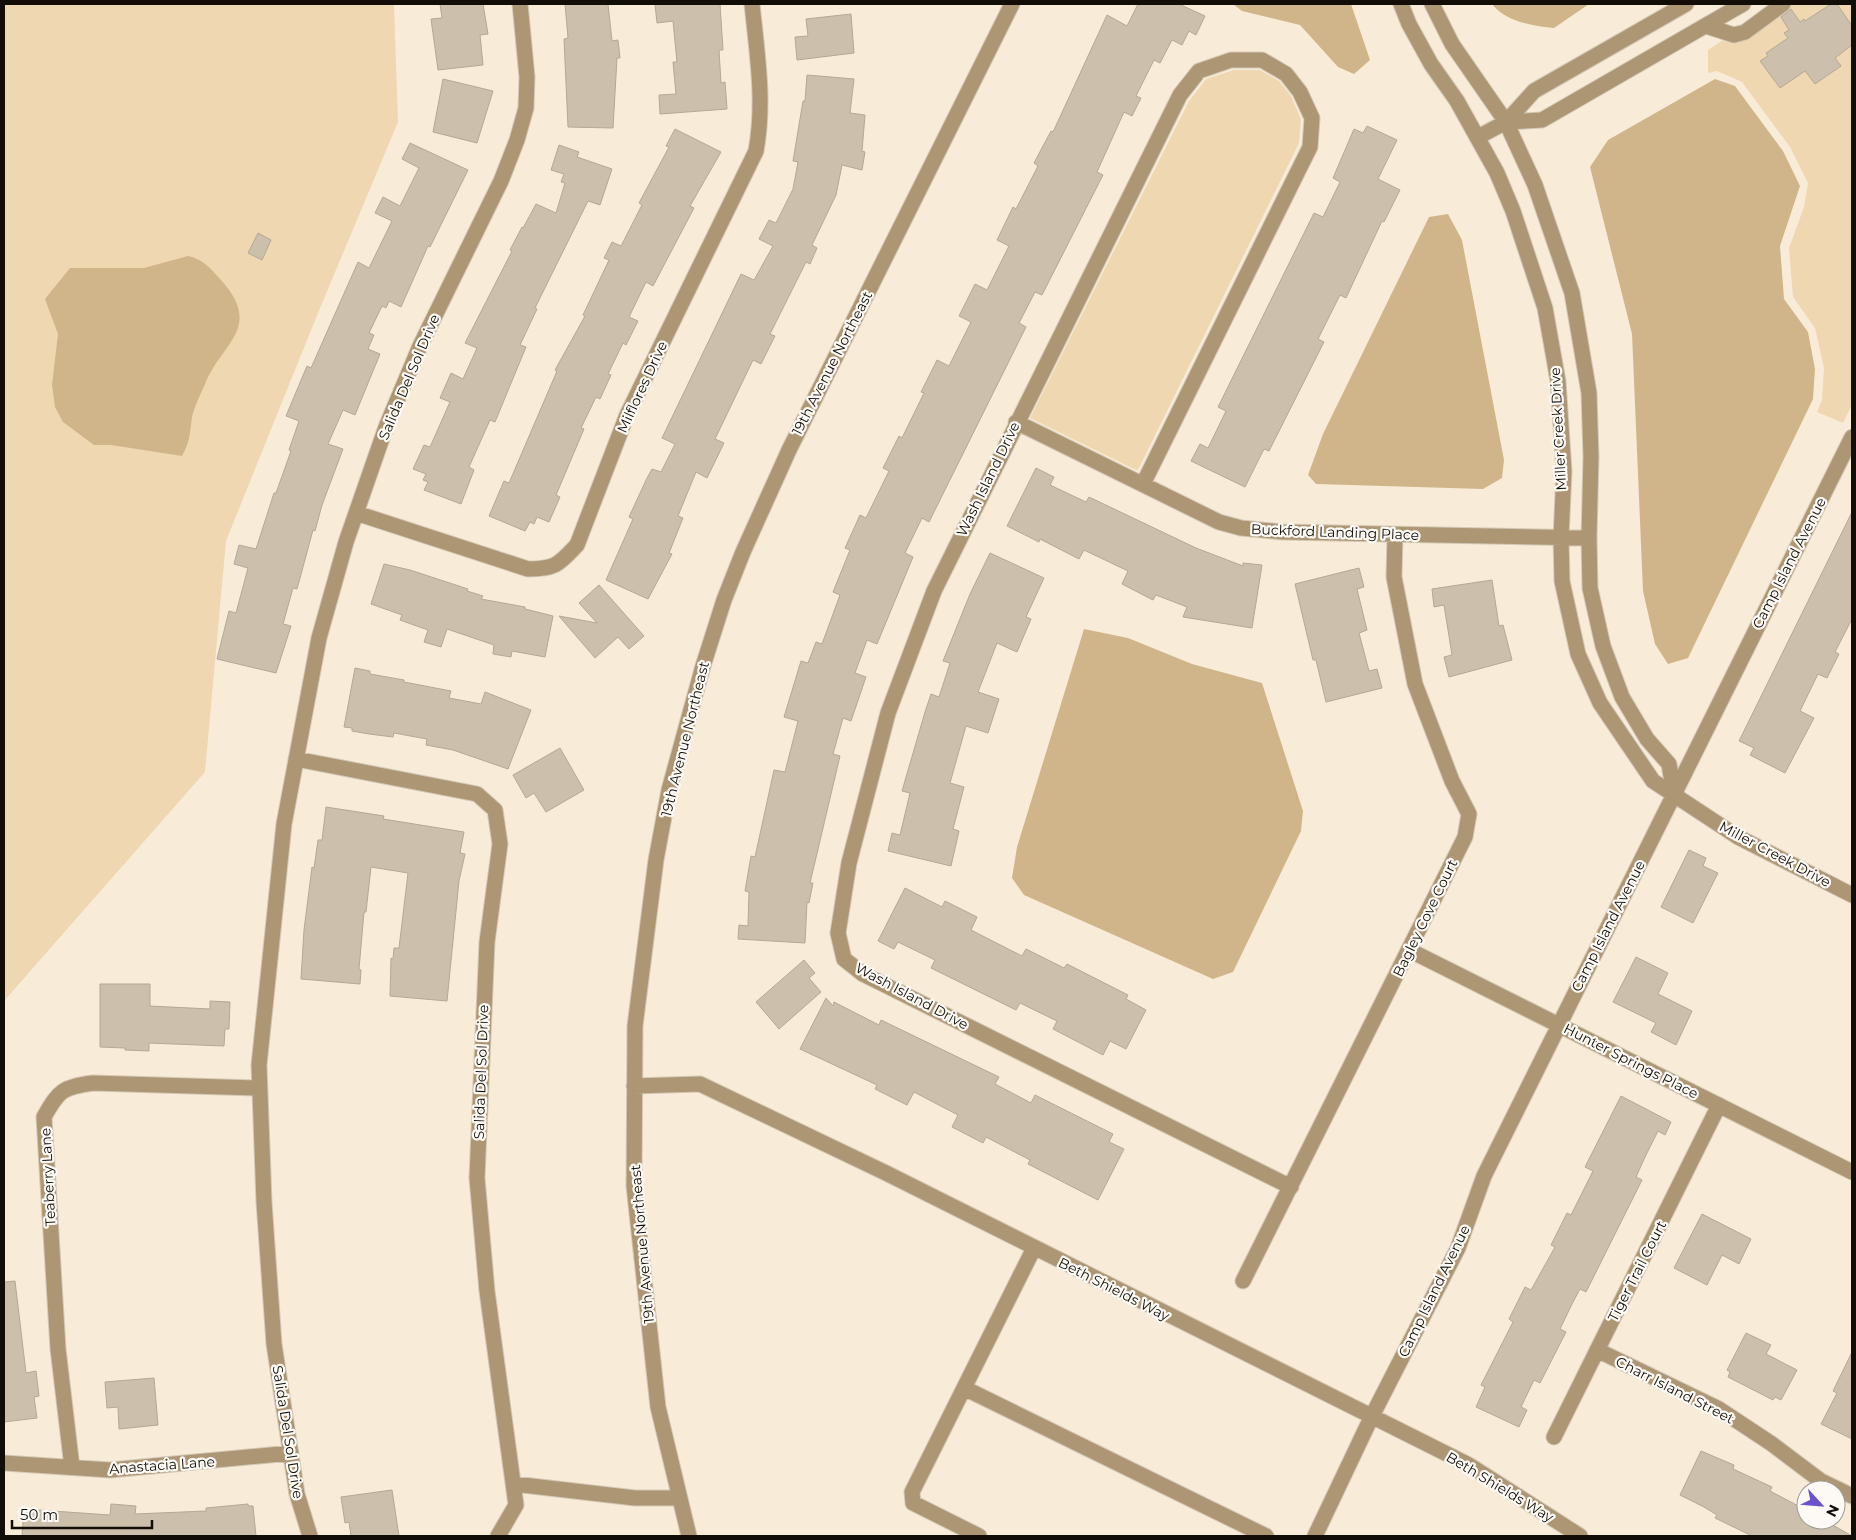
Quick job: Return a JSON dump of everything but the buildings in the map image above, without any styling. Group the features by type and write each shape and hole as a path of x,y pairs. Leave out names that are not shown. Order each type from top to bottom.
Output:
{"street":[{"name":"Salida Del Sol Drive","path":"310,1536 297,1494 274,1344 264,1202 260,1065 284,824 319,638 356,512 386,427 420,346 501,181 517,140 526,108 527,77 520,4"},
{"name":"Milflores Drive","path":"356,512 528,569 549,569 563,560 577,545 626,414 756,151 761,124 761,94 752,4"},
{"name":"19th Avenue Northeast","path":"690,1536 657,1398 634,1186 634,1086 641,966 666,807 685,729 724,600 789,450 1012,4"},
{"name":"Miller Creek Drive","path":"1401,4 1408,24 1478,137 1497,173 1513,211 1545,308 1558,381 1564,471 1561,538 1562,581 1578,654 1600,703 1653,781 1738,837 1852,894"},
{"name":"Miller Creek Drive","path":"1432,4 1452,44 1506,122 1535,185 1572,293 1589,393 1591,457 1590,588 1603,646 1622,697 1647,739 1669,764 1674,794"},
{"path":"1478,137 1506,122 1534,91 1686,4"},
{"path":"1506,122 1542,120 1742,4"},
{"path":"1706,26 1734,35 1745,32 1783,4"},
{"name":"Wash Island Drive","path":"1143,484 1310,147 1312,118 1300,92 1286,74 1262,60 1231,60 1199,71 1180,95 1016,422 934,591 888,713 849,863 838,933 844,960 863,974 1291,1187"},
{"name":"Buckford Landing Place","path":"1016,422 1219,522 1241,528 1283,532 1589,538"},
{"name":"Camp Island Avenue","path":"1315,1536 1458,1248 1484,1176 1852,437"},
{"name":"Bagley Cove Court","path":"1243,1282 1465,837 1470,814 1452,781 1416,684 1394,577 1395,535"},
{"name":"Salida Del Sol Drive","path":"296,758 477,794 495,810 500,844 487,942 477,1178 487,1291 516,1505 498,1536"},
{"name":"Hunter Springs Place","path":"1409,950 1852,1172"},
{"name":"Teaberry Lane","path":"72,1467 58,1349 44,1117 53,1100 68,1087 93,1083 260,1088"},
{"name":"Beth Shields Way","path":"634,1086 700,1084 886,1173 1469,1465 1580,1536"},
{"name":"Tiger Trail Court","path":"1554,1436 1719,1105"},
{"path":"979,1536 913,1503 912,1492 1034,1248"},
{"name":"Charr Island Street","path":"1597,1350 1719,1409 1772,1444 1822,1481 1852,1496"},
{"path":"964,1388 1266,1536"},
{"name":"Anastacia Lane","path":"4,1463 110,1470 291,1453"},
{"path":"514,1484 635,1498 680,1498"}],"shaded area":[{"path":"4,4 394,4 398,122 226,541 205,772 4,1001"},
{"path":"1233,4 1351,4 1370,60 1354,74 1338,67 1300,25 1242,11"},
{"path":"1492,4 1589,4 1554,28 1537,26 1512,19"},
{"path":"1778,4 1852,4 1852,405 1843,423 1817,412 1822,400 1824,368 1815,328 1793,297 1789,248 1804,207 1808,183 1790,147 1742,82 1717,71 1708,73 1708,50"},
{"path":"1234,70 1260,70 1279,81 1291,96 1301,119 1299,143 1138,470 1136,470 1030,418 1189,101 1206,79"},
{"path":"1715,79 1735,86 1783,151 1800,186 1780,246 1784,299 1808,332 1815,369 1813,399 1688,658 1668,664 1655,644 1643,591 1632,334 1590,167 1608,140"},
{"path":"1448,214 1462,240 1504,460 1502,478 1483,489 1316,484 1308,475 1323,434 1429,217"},
{"path":"188,256 202,262 221,280 233,297 239,311 239,323 235,335 212,370 199,398 193,413 189,439 185,450 182,456 111,445 94,445 63,422 55,407 52,385 58,334 45,299 70,268 144,268"},
{"path":"1084,629 1128,638 1192,664 1262,683 1303,811 1301,831 1233,972 1213,979 1024,895 1012,878 1017,847"}]}
